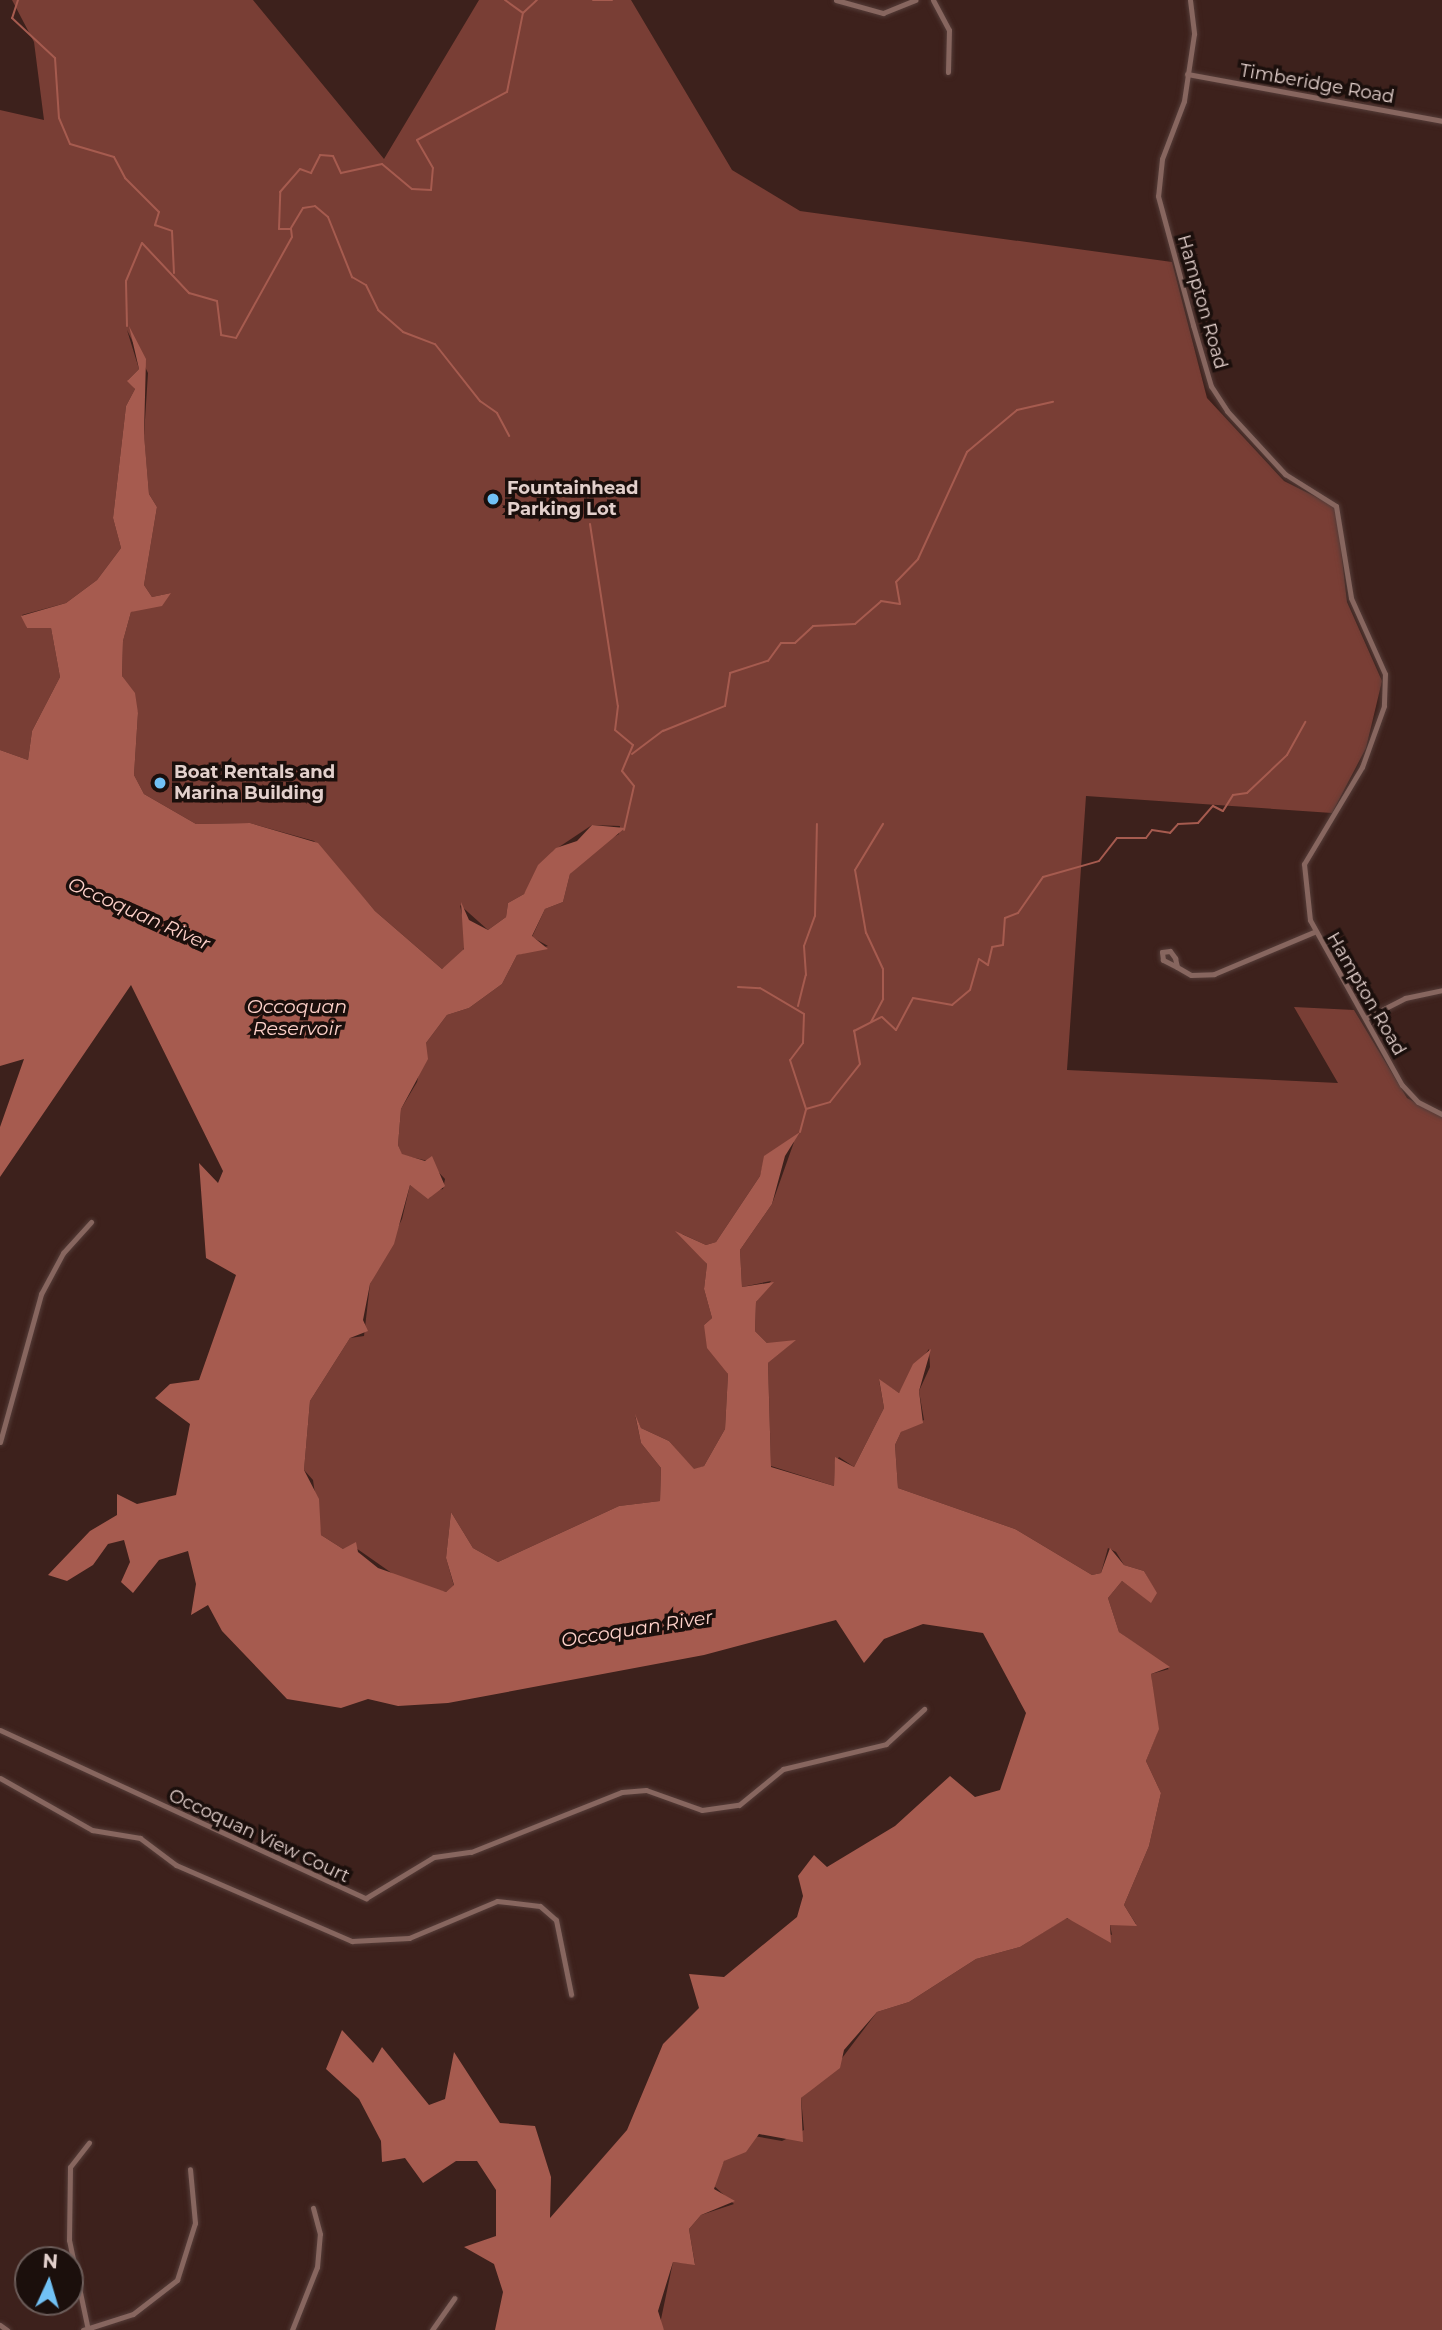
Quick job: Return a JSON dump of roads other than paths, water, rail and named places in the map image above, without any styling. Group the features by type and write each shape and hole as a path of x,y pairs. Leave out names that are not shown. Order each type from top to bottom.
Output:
{"street":[{"path":"836,0 883,13 915,0"},
{"path":"933,0 949,30 948,72"},
{"name":"Hampton Road","path":"1190,0 1194,34 1158,196 1206,372 1227,411 1281,470 1336,506 1351,598 1385,674 1384,706 1362,767 1302,870 1314,932 1407,1092 1442,1114"},
{"name":"Timberidge Road","path":"1187,74 1442,121"},
{"path":"1177,967 1191,975 1214,974 1314,932"},
{"path":"1366,1018 1405,998 1442,990"},
{"path":"0,1442 41,1294 62,1253 91,1222"},
{"name":"Occoquan View Court","path":"0,1730 366,1898 434,1857 471,1853 622,1792 646,1790 702,1810 739,1805 783,1769 886,1744 924,1709"},
{"path":"0,1778 92,1830 140,1838 176,1866 352,1941 409,1938 497,1901 540,1906 556,1920 570,1994"},
{"path":"89,2143 70,2167 69,2240 86,2329 134,2314 177,2280 195,2223 190,2169"},
{"path":"292,2330 317,2267 320,2234 313,2208"},
{"path":"432,2330 454,2298"},
{"path":"0,2325 6,2330"}],"water":[{"name":"Occoquan Reservoir","path":"129,326 146,359 144,434 149,494 157,507 144,585 152,597 171,593 162,606 131,612 123,641 122,676 135,693 138,713 134,775 144,794 196,824 250,823 318,843 375,911 442,969 464,949 461,902 469,920 488,930 506,917 508,903 524,894 538,865 556,848 577,841 592,825 625,828 570,874 563,902 545,909 532,936 548,949 517,955 502,984 469,1008 447,1015 426,1043 428,1059 401,1109 398,1145 402,1154 425,1161 432,1156 445,1186 428,1199 410,1185 394,1244 370,1284 363,1320 368,1331 350,1338 310,1401 304,1470 319,1499 321,1535 343,1549 356,1542 358,1552 378,1568 446,1592 454,1585 446,1558 451,1512 473,1548 498,1562 619,1506 660,1501 661,1468 641,1443 635,1414 641,1428 669,1441 694,1469 704,1466 725,1429 728,1374 707,1348 704,1325 712,1318 704,1289 707,1264 675,1231 706,1245 716,1242 760,1176 764,1156 800,1132 785,1156 772,1204 740,1250 742,1287 774,1282 756,1302 755,1331 767,1343 796,1340 768,1363 771,1467 834,1486 835,1457 854,1467 884,1408 879,1379 899,1393 913,1364 931,1349 919,1391 923,1423 901,1432 895,1445 898,1488 1015,1529 1092,1575 1101,1573 1110,1548 1124,1565 1144,1571 1157,1593 1151,1603 1122,1581 1108,1598 1119,1632 1170,1667 1151,1674 1159,1729 1146,1761 1161,1793 1149,1846 1124,1905 1137,1926 1110,1925 1111,1943 1067,1918 1020,1947 976,1959 909,2002 877,2012 844,2050 840,2068 801,2098 803,2142 759,2134 746,2152 724,2161 714,2189 735,2201 701,2215 689,2229 695,2265 673,2262 658,2311 664,2330 495,2330 503,2292 494,2264 464,2247 496,2236 496,2190 477,2161 456,2161 423,2183 405,2158 382,2162 381,2141 359,2099 326,2069 342,2030 373,2063 382,2047 429,2105 445,2099 454,2052 500,2123 535,2126 551,2177 550,2218 627,2130 663,2044 699,2008 689,1974 724,1977 797,1917 803,1896 798,1876 814,1855 827,1867 895,1826 950,1776 975,1797 1000,1790 1026,1713 983,1633 923,1624 884,1639 864,1663 836,1620 704,1655 448,1703 398,1706 368,1699 341,1708 287,1699 222,1631 208,1605 191,1615 196,1584 188,1551 159,1560 133,1593 121,1582 130,1562 124,1540 108,1544 93,1565 67,1581 48,1575 90,1531 117,1515 117,1494 137,1504 176,1495 190,1424 155,1398 170,1384 199,1380 236,1275 206,1258 199,1163 218,1183 223,1171 131,985 0,1177 0,1127 24,1059 0,1066 0,750 28,760 32,731 60,677 51,628 27,628 21,616 66,603 97,580 121,548 113,518 126,406 135,389 127,381 139,369"}],"waterway":[{"path":"18,0 12,18 55,58 59,118 70,144 114,157 125,178 159,212 155,225 172,231 174,273"},
{"path":"505,0 523,13"},
{"path":"127,326 126,281 142,243 189,293 217,301 221,335 236,338 292,237 291,229 279,229 280,192 300,169 311,173 320,155 333,156 341,173 382,164 412,189 431,190 433,168 417,140 507,92 523,13 537,0"},
{"path":"593,0 612,0"},
{"path":"291,228 303,208 315,206 328,217 352,277 366,285 378,310 403,332 435,344 480,401 497,413 509,436"},
{"path":"632,754 663,731 725,706 730,673 768,661 781,643 795,643 813,626 855,624 881,601 900,604 896,582 918,559 967,452 1017,410 1053,402"},
{"path":"590,524 618,706 615,730 633,745 622,771 634,786 624,830"},
{"path":"800,1132 806,1109 830,1102 860,1064 854,1031 882,1017 896,1030 913,998 952,1005 970,990 979,959 988,965 992,947 1003,945 1005,918 1018,913 1043,877 1099,861 1117,838 1146,838 1152,830 1170,833 1178,824 1198,823 1213,806 1223,811 1233,795 1247,793 1287,755 1305,722"},
{"path":"798,1006 806,975 804,946 815,916 817,824"},
{"path":"871,1022 883,999 883,969 866,933 855,870 883,824"},
{"path":"738,987 760,988 804,1014 803,1043 790,1060 806,1109"}],"place":[{"name":"Fountainhead Parking Lot","path":"493,499"},
{"name":"Boat Rentals and Marina Building","path":"160,783"}],"water label":[{"name":"Occoquan River","path":"139,914"},
{"name":"Occoquan River","path":"637,1629"}]}
